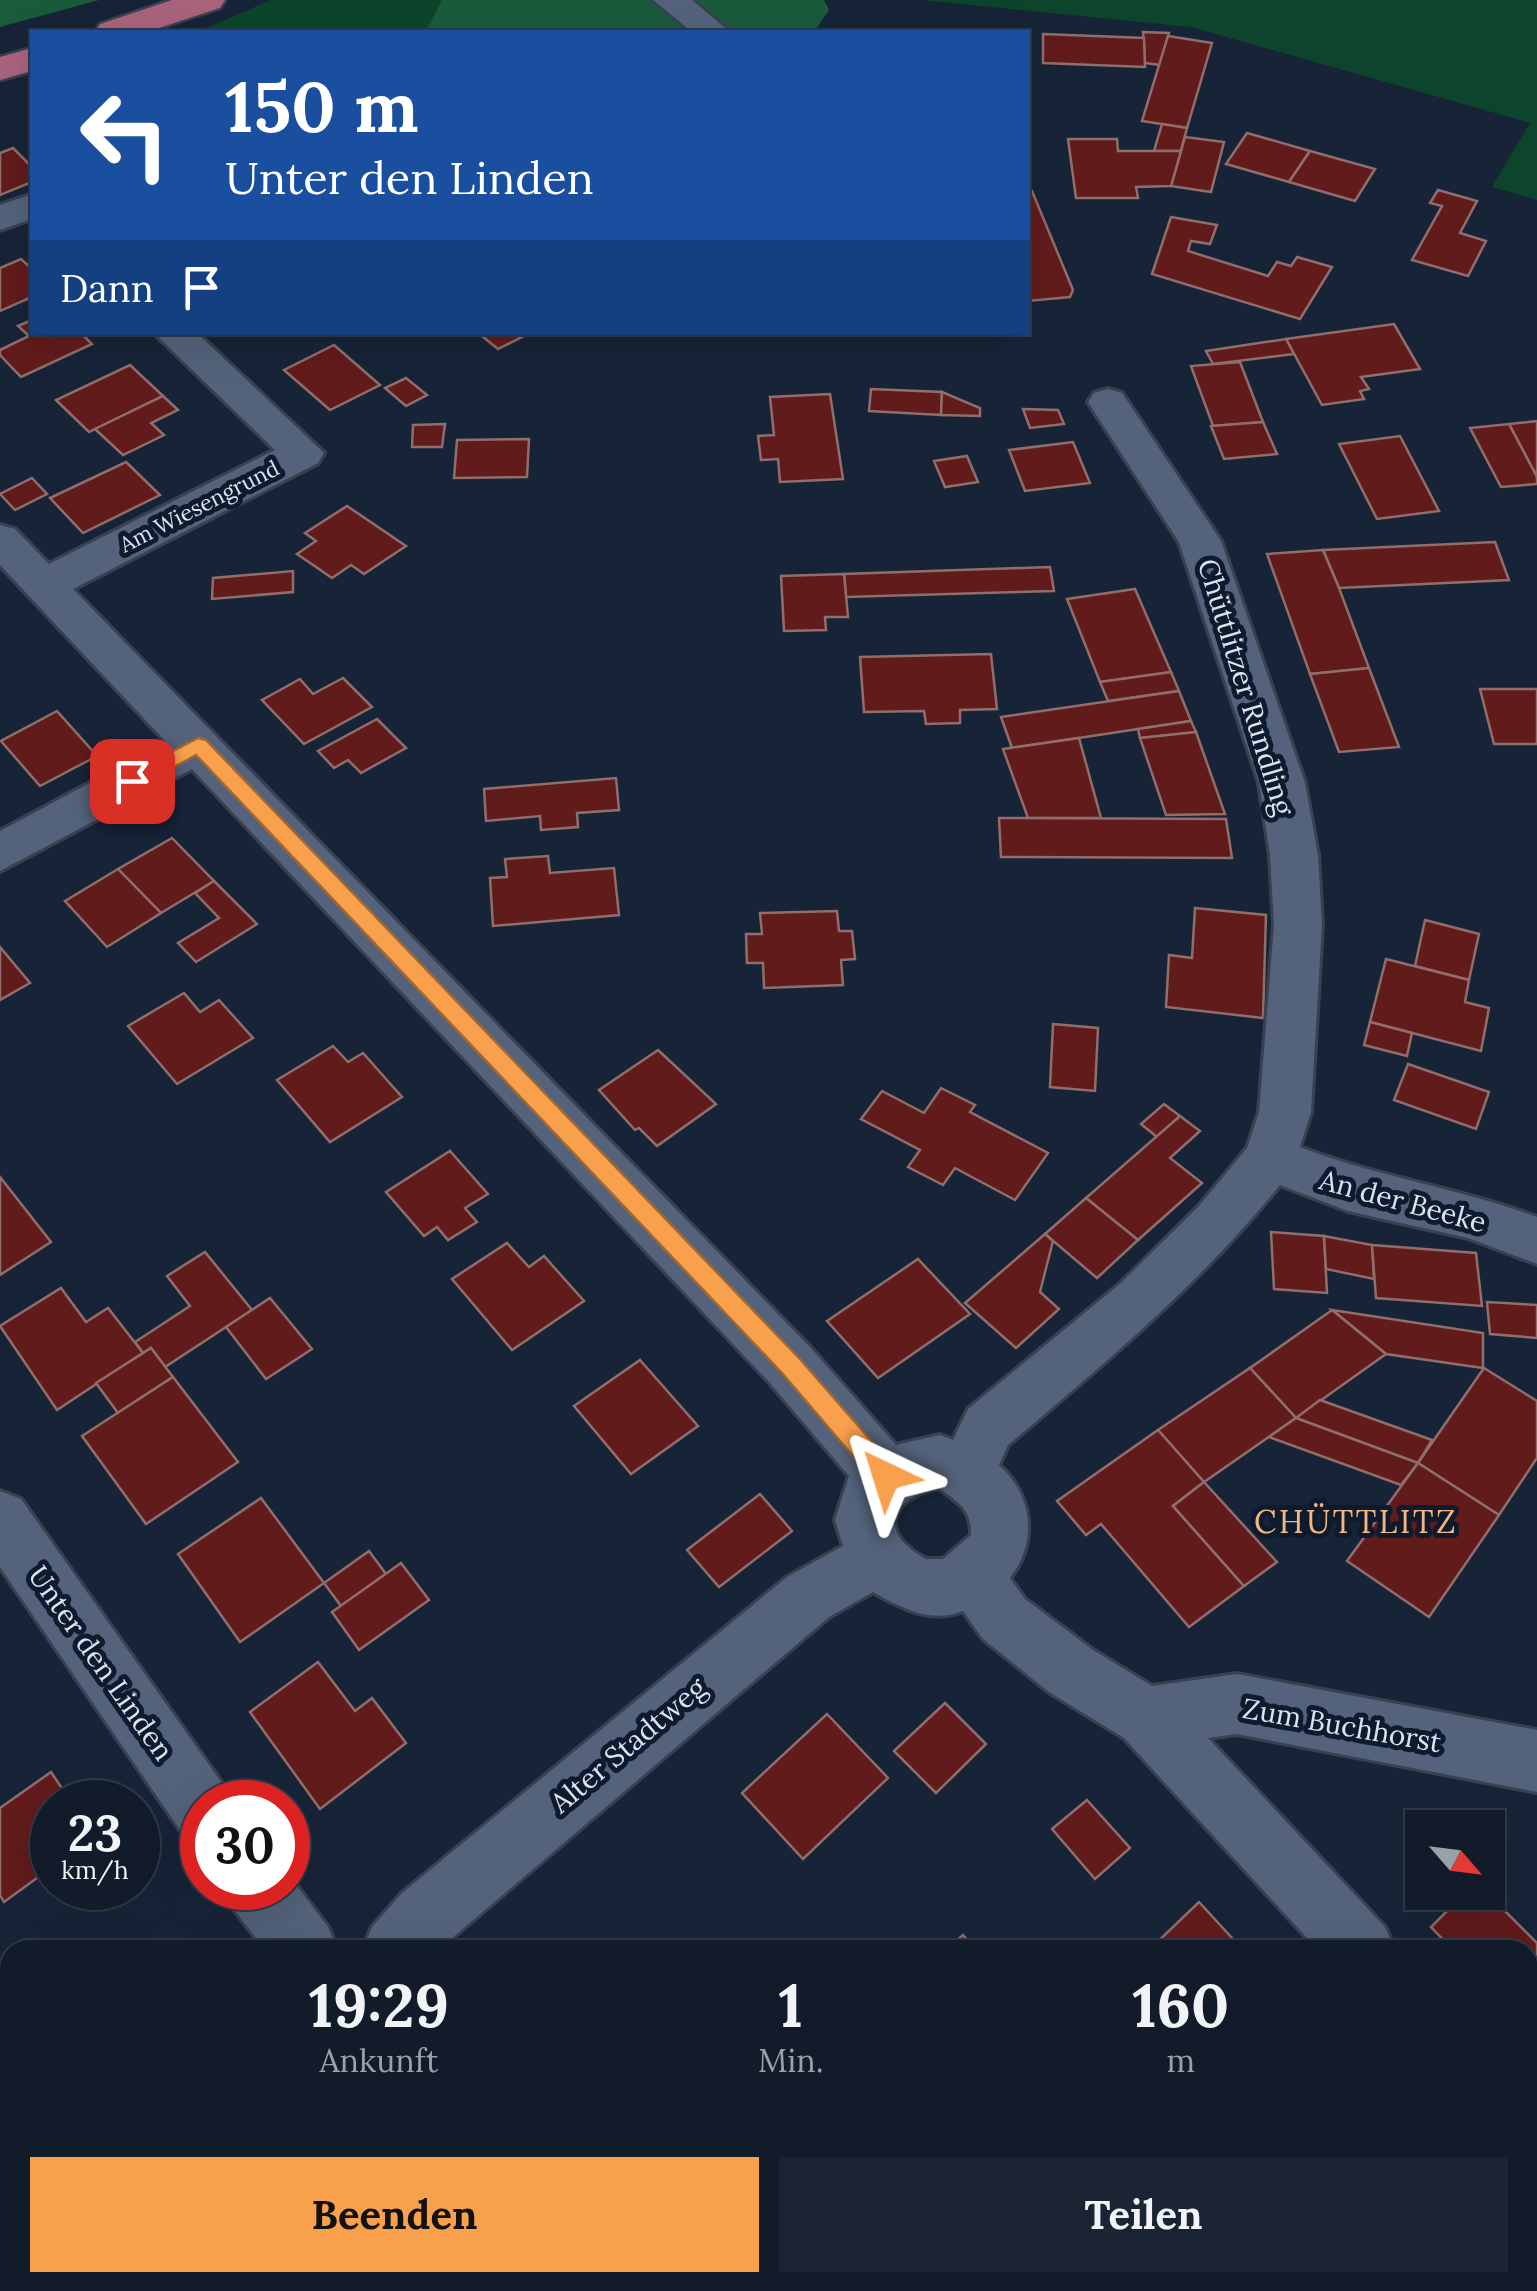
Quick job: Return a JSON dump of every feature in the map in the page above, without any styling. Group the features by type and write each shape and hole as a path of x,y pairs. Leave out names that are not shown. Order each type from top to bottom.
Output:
{"main road":[{"path":"119,30 207,0"},
{"path":"0,70 30,60"}],"street":[{"path":"670,0 710,30"},
{"path":"0,219 30,206"},
{"name":"Am Wiesengrund","path":"44,586 303,453 175,335"},
{"name":"Chüttlitzer Rundling","path":"967,1470 988,1428 1140,1300 1218,1222 1270,1158 1285,1112 1298,925 1294,855 1282,782 1200,541 1108,402"},
{"path":"0,539 790,1366 886,1476"},
{"path":"0,853 198,745"},
{"name":"An der Beeke","path":"1270,1158 1348,1189 1472,1216 1537,1241"},
{"path":"940,1461 967,1470 987,1488 999,1510 1000,1535 992,1558 974,1576 949,1586 921,1586 896,1577 876,1559 867,1542 865,1505 886,1476 911,1463 940,1461"},
{"name":"Unter den Linden","path":"0,1518 182,1780"},
{"name":"Alter Stadtweg","path":"404,1940 425,1916 716,1670 808,1597 876,1559"},
{"path":"974,1576 1004,1619 1071,1671 1146,1717 1353,1940"},
{"name":"Zum Buchhorst","path":"1146,1717 1237,1704 1537,1760"},
{"path":"275,1910 297,1940"}],"green space":[{"path":"0,0 99,0 0,27"},
{"path":"271,0 442,0 426,30 202,30"},
{"path":"442,0 824,0 829,10 815,30 426,30"},
{"path":"922,0 1537,0 1537,200 1492,187 1530,123 1191,27"}],"building":[{"path":"1143,32 1169,33 1160,65 1145,63"},
{"path":"1043,34 1144,38 1145,67 1043,63"},
{"path":"1168,36 1212,43 1187,128 1142,121"},
{"path":"1162,124 1187,128 1181,151 1154,151"},
{"path":"1247,133 1310,151 1289,182 1226,164"},
{"path":"1185,137 1224,142 1211,192 1171,186"},
{"path":"1068,139 1117,139 1118,151 1181,151 1171,186 1136,187 1138,198 1076,198"},
{"path":"13,148 30,165 30,183 0,195 0,153"},
{"path":"1310,151 1375,169 1355,201 1289,182"},
{"path":"1438,190 1477,201 1460,233 1486,241 1468,276 1412,260 1442,206 1430,203"},
{"path":"1030,191 1073,290 1070,297 1030,301"},
{"path":"1171,217 1217,225 1210,244 1191,241 1188,251 1268,276 1277,262 1291,266 1297,257 1332,267 1300,319 1152,274"},
{"path":"21,259 30,267 30,298 0,311 0,268"},
{"path":"30,321 30,335 83,335 92,344 21,377 0,355 0,350 29,336 18,326"},
{"path":"1394,324 1420,369 1361,377 1369,389 1360,391 1364,399 1322,405 1286,339"},
{"path":"481,335 526,335 498,349"},
{"path":"1286,339 1294,354 1213,364 1206,351"},
{"path":"334,345 380,385 330,410 284,370"},
{"path":"1240,362 1263,422 1213,426 1191,366"},
{"path":"130,365 163,396 89,432 56,400"},
{"path":"406,378 427,395 406,406 385,388"},
{"path":"871,389 942,392 941,415 869,411"},
{"path":"942,392 980,408 980,416 941,415"},
{"path":"830,394 843,479 780,482 778,459 761,460 758,436 774,435 770,397"},
{"path":"163,396 178,410 151,423 164,435 123,455 95,429"},
{"path":"1023,409 1058,410 1064,424 1030,428"},
{"path":"1537,421 1537,477 1509,424"},
{"path":"1263,422 1277,454 1224,459 1211,426"},
{"path":"445,424 442,447 412,447 413,425"},
{"path":"1509,424 1537,484 1501,487 1470,428"},
{"path":"1400,436 1439,511 1377,519 1339,444"},
{"path":"529,439 527,477 454,478 457,440"},
{"path":"1073,442 1090,483 1025,491 1009,450"},
{"path":"967,456 978,482 945,487 934,461"},
{"path":"126,462 160,495 83,533 50,498"},
{"path":"32,478 47,494 15,510 0,494"},
{"path":"347,506 406,546 364,574 351,565 332,578 297,554 316,541 305,533"},
{"path":"1495,542 1509,580 1339,588 1323,550"},
{"path":"1323,550 1369,668 1310,674 1267,554"},
{"path":"1050,567 1054,591 846,597 844,574"},
{"path":"293,571 293,592 212,599 213,578"},
{"path":"844,574 848,617 825,617 826,630 784,631 781,576"},
{"path":"1135,589 1171,672 1100,682 1067,599"},
{"path":"991,654 997,709 960,710 960,723 926,724 924,711 864,712 860,657"},
{"path":"1369,668 1399,747 1339,752 1310,674"},
{"path":"1171,672 1179,691 1108,701 1100,682"},
{"path":"343,678 372,707 304,744 262,700 300,679 313,694"},
{"path":"1480,689 1537,689 1537,744 1494,744"},
{"path":"1179,691 1191,721 1012,748 1001,717"},
{"path":"57,711 97,756 40,786 1,741"},
{"path":"377,719 406,748 361,773 348,760 334,768 318,751"},
{"path":"1191,721 1196,732 1140,738 1138,729"},
{"path":"1196,732 1225,814 1166,815 1140,738"},
{"path":"1079,738 1101,818 1028,818 1003,749"},
{"path":"616,778 619,810 577,813 578,827 541,830 540,816 486,821 484,789"},
{"path":"999,818 1226,819 1232,858 1001,857"},
{"path":"172,838 214,881 161,913 118,869"},
{"path":"548,856 550,873 614,868 619,915 493,926 490,878 507,877 505,859"},
{"path":"118,869 161,913 107,947 65,901"},
{"path":"214,881 257,924 196,962 178,943 219,918 195,893"},
{"path":"1195,908 1266,915 1263,1018 1166,1007 1169,955 1192,958"},
{"path":"837,911 839,931 852,931 855,959 841,960 843,985 764,988 763,963 747,963 746,934 762,934 760,913"},
{"path":"1425,920 1479,934 1469,980 1415,966"},
{"path":"0,947 30,983 0,1000"},
{"path":"1386,959 1469,980 1465,1002 1489,1008 1481,1051 1370,1022"},
{"path":"184,993 200,1012 219,1000 253,1038 177,1084 128,1026"},
{"path":"1370,1022 1412,1033 1407,1056 1364,1045"},
{"path":"1053,1024 1098,1028 1095,1091 1050,1087"},
{"path":"333,1046 348,1062 363,1053 402,1097 330,1142 277,1080"},
{"path":"658,1050 716,1104 657,1146 639,1128 635,1130 599,1090"},
{"path":"1408,1064 1489,1092 1476,1129 1394,1100"},
{"path":"941,1088 975,1105 970,1112 1048,1153 1015,1200 955,1168 943,1185 908,1167 920,1150 861,1119 882,1091 924,1113"},
{"path":"1164,1104 1180,1116 1157,1137 1141,1124"},
{"path":"1180,1116 1200,1131 1170,1158 1202,1183 1138,1240 1086,1198"},
{"path":"450,1151 488,1194 465,1208 477,1222 448,1240 437,1227 424,1236 386,1192"},
{"path":"0,1177 51,1242 0,1275"},
{"path":"1086,1198 1138,1240 1097,1278 1045,1234"},
{"path":"1271,1232 1324,1236 1327,1293 1274,1289"},
{"path":"1045,1234 1053,1241 1040,1292 1059,1309 1016,1348 965,1303"},
{"path":"1324,1236 1372,1245 1374,1279 1326,1269"},
{"path":"507,1243 529,1267 544,1256 584,1301 512,1350 452,1279"},
{"path":"1372,1245 1476,1253 1482,1306 1376,1298"},
{"path":"205,1252 252,1310 165,1367 151,1348 143,1353 135,1342 190,1306 167,1276"},
{"path":"918,1259 970,1314 878,1378 827,1321"},
{"path":"61,1288 86,1322 108,1308 143,1353 57,1410 0,1326"},
{"path":"270,1298 312,1349 266,1379 226,1327"},
{"path":"1487,1302 1537,1305 1537,1338 1490,1334"},
{"path":"1332,1310 1483,1333 1483,1368 1386,1354"},
{"path":"1332,1310 1386,1354 1296,1418 1250,1368"},
{"path":"151,1348 173,1377 118,1413 96,1383"},
{"path":"640,1360 698,1426 631,1474 574,1406"},
{"path":"1250,1368 1296,1418 1204,1482 1158,1430"},
{"path":"1484,1368 1537,1401 1537,1458 1499,1515 1418,1463"},
{"path":"173,1377 238,1462 146,1524 82,1436"},
{"path":"1320,1400 1432,1440 1418,1463 1296,1418"},
{"path":"1296,1418 1418,1463 1401,1485 1269,1437"},
{"path":"1158,1430 1204,1482 1173,1506 1244,1586 1189,1627 1101,1524 1086,1535 1057,1501"},
{"path":"1418,1463 1499,1515 1429,1617 1347,1561"},
{"path":"1204,1482 1277,1562 1244,1586 1173,1506"},
{"path":"760,1494 792,1531 719,1587 687,1550"},
{"path":"261,1498 324,1583 240,1642 178,1554"},
{"path":"369,1551 386,1574 341,1606 324,1583"},
{"path":"401,1563 429,1600 359,1650 332,1612"},
{"path":"318,1662 355,1711 372,1698 406,1743 320,1809 310,1795 310,1780 299,1780 250,1712"},
{"path":"945,1703 986,1744 936,1793 894,1751"},
{"path":"827,1714 888,1778 803,1859 742,1793"},
{"path":"51,1772 56,1780 40,1780"},
{"path":"30,1787 30,1883 4,1902 0,1895 0,1808"},
{"path":"1087,1800 1130,1848 1095,1879 1052,1829"},
{"path":"1199,1902 1234,1940 1159,1940"},
{"path":"1448,1910 1504,1910 1534,1940 1443,1940 1431,1927"}],"district":[{"name":"CHÜTTLITZ","path":"1356,1521"}],"route":[{"path":"132,781 198,745 790,1366 886,1476"}]}
